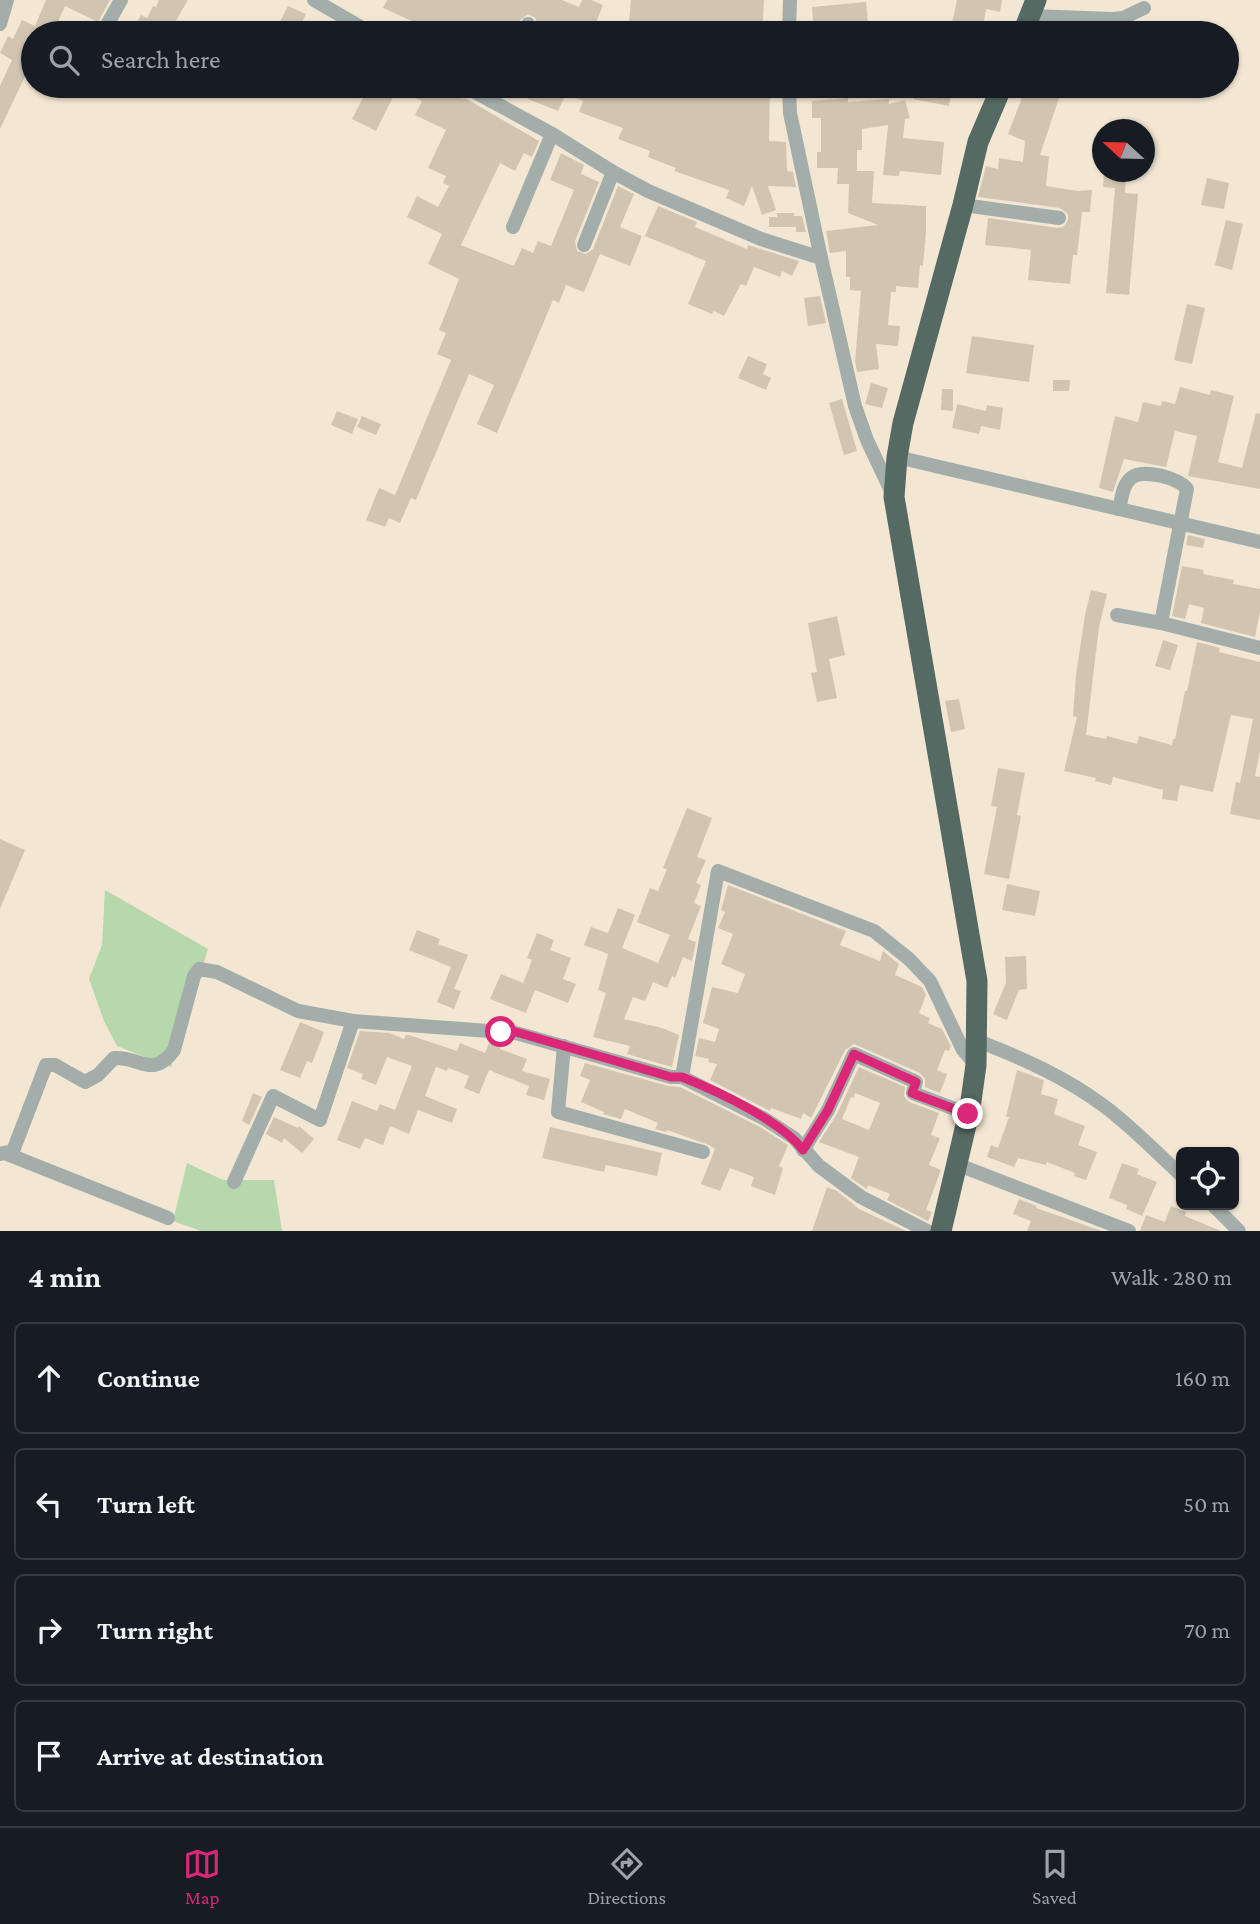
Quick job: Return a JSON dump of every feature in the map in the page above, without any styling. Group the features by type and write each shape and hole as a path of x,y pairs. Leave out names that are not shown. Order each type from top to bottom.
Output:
{"highway":[{"path":"941,1231 968,1114 976,1065 976,981 894,497 903,423 978,142 997,98"}],"street":[{"path":"0,24 7,0"},
{"path":"109,21 121,0"},
{"path":"314,0 350,21"},
{"path":"789,21 790,0"},
{"path":"1030,16 1113,19 1123,18 1144,8"},
{"path":"502,98 552,134 648,191 761,239 821,258"},
{"path":"789,98 790,113 855,406 867,440 894,497"},
{"path":"513,226 552,134"},
{"path":"584,245 613,172"},
{"path":"963,205 1059,218"},
{"path":"897,457 1260,542"},
{"path":"1119,509 1124,487 1135,475 1177,479 1187,489 1161,623"},
{"path":"1117,615 1260,648"},
{"path":"682,1077 718,871 874,931 909,959 930,981 963,1050 976,1065"},
{"path":"4,1154 13,1152 46,1065 55,1065 85,1082 98,1075 114,1058 148,1066 157,1065 168,1058 174,1050 194,976 200,969 217,972 288,1007 353,1021 516,1032 671,1077 682,1077 765,1119 794,1138 819,1166 861,1197 927,1231"},
{"path":"234,1182 272,1096 320,1119 353,1021"},
{"path":"978,1041 1055,1075 1089,1096 1176,1171"},
{"path":"564,1046 558,1112 703,1152"},
{"path":"803,1150 828,1110 854,1054 916,1082 912,1093 968,1114"},
{"path":"4,1154 168,1218"},
{"path":"956,1164 1129,1231"},
{"path":"1218,1210 1239,1231"}],"green space":[{"path":"105,890 208,949 171,1067 117,1046 104,1021 89,979 102,945"},
{"path":"187,1163 223,1180 274,1180 282,1231 201,1231 173,1221"}],"building":[{"path":"46,0 110,0 99,21 65,6 58,21 37,21"},
{"path":"159,0 188,0 176,21 138,21 141,15 147,18 153,6 156,7"},
{"path":"387,0 562,0 579,7 582,0 591,0 603,5 597,21 536,21 528,14 520,21 412,21 383,8"},
{"path":"631,0 764,0 763,21 629,21"},
{"path":"957,0 1002,0 1000,12 986,9 984,21 953,21"},
{"path":"866,2 868,21 813,21 812,7"},
{"path":"288,6 306,14 303,21 280,21"},
{"path":"21,22 21,85 0,129 0,86 12,60 0,53 8,36 13,39"},
{"path":"363,98 392,98 376,131 352,119"},
{"path":"416,98 465,98 539,141 532,157 524,153 515,171 500,163 461,245 514,266 522,248 533,253 538,241 551,246 574,190 550,180 561,153 584,165 581,174 599,182 575,241 577,251 586,254 593,249 618,186 634,194 620,227 642,236 630,266 600,254 584,292 566,285 559,303 553,300 497,433 477,424 494,385 469,374 416,500 411,498 400,523 389,518 385,527 366,520 379,488 395,495 451,360 437,354 446,333 439,330 459,279 428,264 442,234 407,217 417,196 438,207 449,186 443,183 446,176 428,168 446,130 415,115 422,101"},
{"path":"528,98 564,98 558,111"},
{"path":"576,98 770,98 769,141 786,142 787,171 793,172 796,187 768,186 776,210 762,215 752,186 744,206 726,198 729,190 674,171 676,168 648,157 650,151 618,139 623,128 579,112 583,101"},
{"path":"848,98 848,102 889,99 889,104 905,100 910,118 905,119 903,138 944,142 941,175 900,171 899,176 883,175 888,125 862,129 862,150 857,150 857,171 874,171 872,203 926,206 926,233 918,288 896,286 896,292 891,292 888,325 900,326 898,346 876,344 879,369 857,372 855,361 861,291 850,290 850,277 846,277 846,251 830,253 826,231 878,225 848,213 849,184 837,184 838,168 817,168 817,152 821,152 821,118 812,118 812,101"},
{"path":"913,98 951,98 949,106"},
{"path":"1022,98 1059,98 1040,155 1049,156 1046,186 1078,191 1092,190 1090,212 1082,212 1077,255 1073,255 1070,284 1028,280 1031,250 985,245 988,218 1058,228 1063,227 1068,220 1068,214 1060,208 978,197 986,166 998,169 999,158 1023,162 1025,141 1008,134"},
{"path":"1207,178 1229,183 1224,209 1201,205"},
{"path":"1103,182 1126,182 1125,193 1138,194 1129,295 1106,293 1115,188 1103,187"},
{"path":"658,206 697,222 695,227 747,249 748,245 799,261 792,276 782,271 780,277 754,267 746,286 741,284 724,316 714,311 712,314 688,304 706,261 645,236"},
{"path":"777,213 802,216 806,232 796,232 796,227 769,227 769,217 777,217"},
{"path":"1226,220 1243,224 1232,270 1215,265"},
{"path":"820,296 826,323 808,326 804,298"},
{"path":"1187,304 1205,308 1192,364 1174,360"},
{"path":"972,336 1034,345 1029,382 966,373"},
{"path":"748,356 767,364 763,374 771,378 766,390 738,378"},
{"path":"1053,380 1070,380 1069,391 1053,391"},
{"path":"871,383 888,388 882,408 865,404"},
{"path":"1180,387 1210,395 1211,390 1234,396 1218,462 1242,468 1256,413 1260,414 1260,489 1188,476 1197,436 1175,431 1166,467 1124,459 1113,492 1099,488 1115,416 1138,422 1143,402 1161,406 1162,401 1175,404"},
{"path":"942,389 953,389 953,411 941,410"},
{"path":"842,399 857,451 844,455 829,403"},
{"path":"957,404 986,411 987,405 1003,408 1000,430 981,426 979,434 952,428"},
{"path":"337,411 358,419 352,434 331,425"},
{"path":"362,416 381,424 376,435 357,427"},
{"path":"1188,535 1205,539 1203,548 1186,545"},
{"path":"1182,566 1204,570 1203,574 1234,580 1233,584 1260,589 1260,611 1255,637 1201,623 1204,608 1189,604 1185,619 1172,616"},
{"path":"1091,590 1107,594 1099,627 1086,735 1106,739 1107,736 1137,744 1139,736 1172,745 1197,642 1220,648 1219,652 1260,662 1260,751 1255,776 1260,777 1260,820 1230,814 1236,782 1240,783 1253,719 1231,715 1213,792 1180,785 1177,801 1162,799 1163,790 1113,777 1111,785 1095,781 1096,778 1064,771 1077,717 1073,716 1076,675"},
{"path":"837,616 845,655 829,659 837,698 817,702 811,673 817,672 808,623"},
{"path":"1163,640 1178,645 1170,670 1155,666"},
{"path":"959,699 965,729 951,732 945,701"},
{"path":"998,768 1025,773 1017,815 1021,816 1009,879 984,874 997,807 991,806"},
{"path":"687,808 712,818 697,857 706,860 696,883 701,885 694,903 701,906 688,939 696,942 692,961 683,957 675,978 672,976 667,988 653,982 645,1001 633,997 624,1019 679,1035 672,1067 627,1054 630,1046 593,1037 606,993 598,990 608,954 584,945 591,927 608,933 618,908 635,915 622,948 658,963 670,935 637,922 650,888 658,891 667,869 663,868"},
{"path":"0,839 25,850 0,909"},
{"path":"1007,884 1040,891 1035,916 1002,910"},
{"path":"728,885 846,931 840,945 880,961 883,951 899,964 895,975 922,987 926,995 919,1013 930,1018 928,1023 942,1029 951,1046 949,1051 945,1050 937,1070 947,1074 940,1093 925,1087 925,1079 920,1073 854,1044 845,1050 811,1118 803,1113 801,1119 771,1108 770,1111 710,1080 717,1064 695,1056 699,1038 715,1042 719,1029 703,1023 712,987 738,993 745,974 721,964 733,934 718,928 725,912 721,910"},
{"path":"417,930 440,939 438,944 468,955 454,989 461,991 454,1009 437,1002 451,967 409,950"},
{"path":"537,933 554,940 550,950 571,958 563,979 576,984 568,1003 535,990 526,1013 490,999 501,974 523,983 532,960 527,958"},
{"path":"1026,956 1027,989 1019,990 1007,1020 993,1014 1006,983 1005,957"},
{"path":"300,1022 324,1032 312,1063 307,1061 300,1078 280,1070"},
{"path":"360,1031 389,1033 404,1039 409,1035 457,1051 460,1043 485,1053 490,1041 502,1042 500,1049 527,1059 522,1071 550,1079 544,1100 526,1095 529,1086 489,1070 479,1094 464,1088 469,1076 448,1068 447,1071 436,1067 425,1096 457,1109 452,1123 418,1110 409,1134 390,1126 383,1145 365,1138 360,1149 337,1140 352,1101 377,1111 380,1104 395,1110 412,1066 387,1057 376,1085 361,1079 363,1074 347,1068"},
{"path":"585,1063 680,1087 760,1127 788,1145 779,1166 783,1168 775,1195 751,1186 754,1177 730,1168 720,1191 701,1184 715,1149 667,1130 655,1129 658,1123 625,1109 621,1119 603,1114 604,1112 581,1102 590,1080 580,1076"},
{"path":"859,1067 905,1087 904,1096 909,1102 939,1113 931,1135 940,1138 929,1165 941,1170 926,1210 932,1212 928,1221 887,1200 890,1194 868,1185 867,1189 851,1178 859,1157 819,1142 837,1114","holes":["855,1093 880,1103 869,1130 842,1119"]},
{"path":"1017,1070 1044,1080 1041,1094 1058,1099 1054,1114 1085,1126 1078,1145 1097,1152 1086,1180 1047,1162 1046,1165 1018,1158 1014,1167 987,1157 991,1145 998,1148 1009,1117 1006,1117"},
{"path":"253,1093 262,1097 249,1125 242,1121"},
{"path":"274,1117 298,1128 299,1126 314,1139 302,1153 284,1138 282,1143 266,1134"},
{"path":"550,1127 662,1153 657,1176 606,1165 604,1172 542,1158"},
{"path":"1122,1163 1139,1169 1137,1174 1157,1182 1142,1216 1126,1209 1127,1205 1109,1198"},
{"path":"827,1187 837,1191 859,1209 906,1231 812,1231"},
{"path":"1019,1199 1037,1206 1036,1208 1102,1231 1027,1231 1031,1221 1013,1214"},
{"path":"1171,1206 1186,1212 1185,1216 1221,1231 1140,1231 1146,1215 1165,1222"}],"route":[{"path":"501,1032 516,1032 671,1077 682,1077 765,1119 794,1138 803,1150 828,1110 854,1054 916,1082 912,1093 968,1114"}]}
